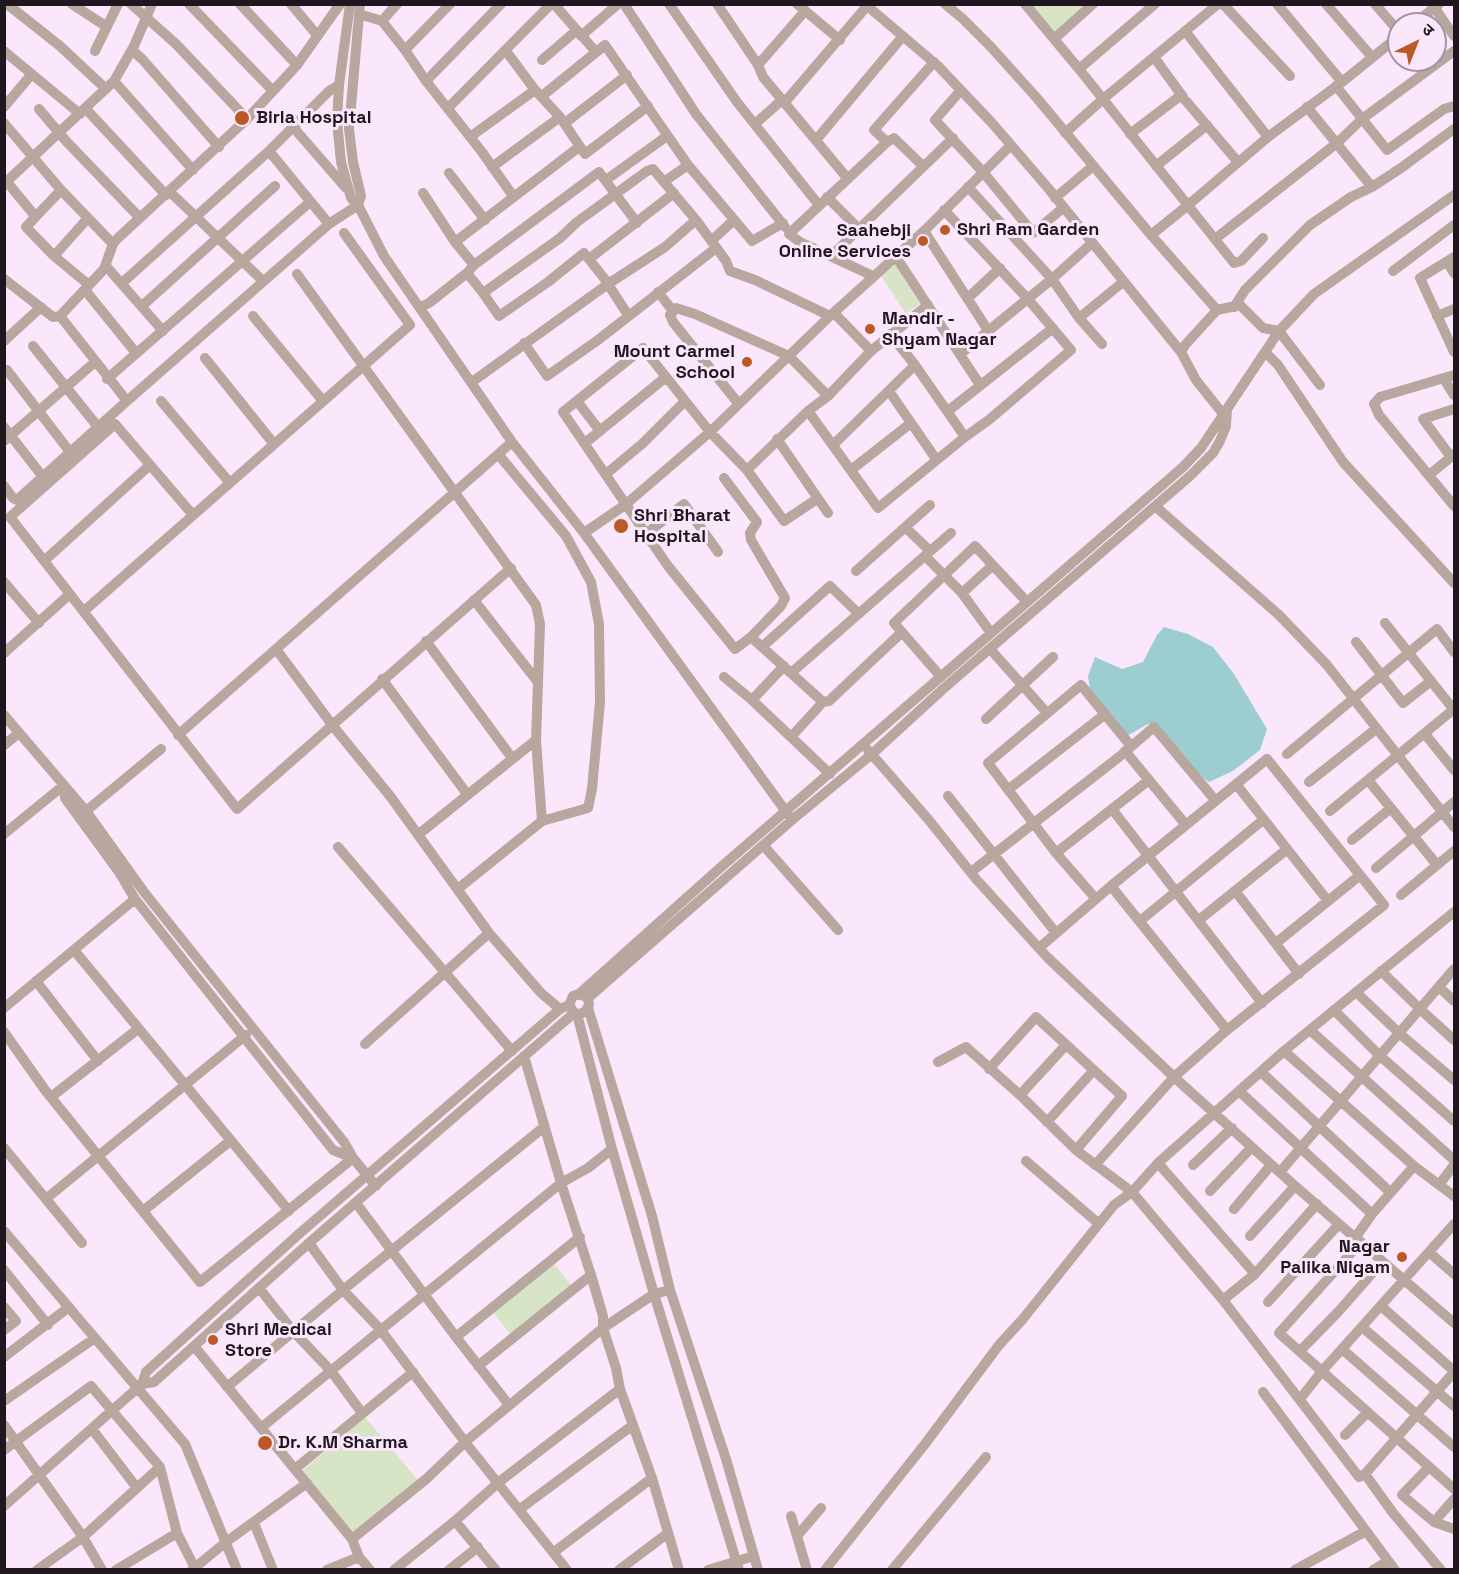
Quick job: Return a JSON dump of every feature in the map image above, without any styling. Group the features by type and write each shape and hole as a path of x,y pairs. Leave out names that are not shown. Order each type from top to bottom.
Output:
{"street":[{"path":"7,4 110,85 193,170"},
{"path":"72,4 107,27"},
{"path":"95,51 118,4"},
{"path":"131,4 176,44 247,119"},
{"path":"35,216 6,183 110,85 132,50 152,4"},
{"path":"189,4 273,91"},
{"path":"240,4 297,65"},
{"path":"291,4 317,35"},
{"path":"4,279 53,317 60,316 106,266 113,244 219,147 297,65 340,4"},
{"path":"350,4 339,85 339,141 341,162 351,198 358,205 384,256 512,442 584,533 789,816"},
{"path":"381,21 397,4"},
{"path":"405,50 450,4"},
{"path":"426,81 501,4"},
{"path":"542,60 618,4"},
{"path":"624,4 696,114 783,223 789,234 800,242 873,276"},
{"path":"669,4 737,102 755,124 823,200 858,228"},
{"path":"945,4 991,47 1217,310"},
{"path":"1025,4 1236,264 1250,254 1263,238"},
{"path":"1053,39 1093,4"},
{"path":"1079,69 1155,4"},
{"path":"1065,133 1102,99 1221,4 1290,76"},
{"path":"1277,4 1387,150 1444,109 1455,106"},
{"path":"1326,4 1372,57"},
{"path":"1375,4 1387,19"},
{"path":"448,108 555,5 596,52"},
{"path":"718,5 763,76 848,179"},
{"path":"276,649 333,726 419,834 489,933 541,993 570,1010 584,1013 585,1000 789,816 872,754 1213,453 1226,426 1225,412 1196,380 1181,352 1011,145 934,62 866,5 840,40 784,100 755,124"},
{"path":"1435,6 1455,36"},
{"path":"758,65 801,8 840,40"},
{"path":"4,486 17,500 329,224 358,205 361,196 353,162 349,129 360,9 381,21 405,50 513,196"},
{"path":"1185,31 1268,137"},
{"path":"816,140 903,36"},
{"path":"1151,235 1268,137 1339,84 1387,44"},
{"path":"470,137 539,93 566,79 606,45 688,165 752,241 783,223"},
{"path":"132,50 219,147"},
{"path":"4,51 31,75 83,111 168,193 243,260 263,282"},
{"path":"506,51 562,120 585,154 648,106"},
{"path":"1215,240 1337,143 1362,119 1455,51"},
{"path":"1154,57 1183,97 1238,162"},
{"path":"887,142 874,130 934,62"},
{"path":"4,107 31,75"},
{"path":"492,167 627,75"},
{"path":"122,283 339,85"},
{"path":"961,90 935,120 983,172 1033,233 1063,208"},
{"path":"1130,134 1177,97 1183,97"},
{"path":"1307,107 1372,187"},
{"path":"39,110 140,218"},
{"path":"1156,166 1207,125"},
{"path":"293,127 348,190"},
{"path":"6,128 113,244"},
{"path":"1234,307 1245,290 1310,225 1351,197 1372,187 1455,129"},
{"path":"606,180 667,136"},
{"path":"789,234 823,200 894,138 923,166"},
{"path":"831,256 953,138"},
{"path":"584,533 625,505 710,432 832,314 924,231 1011,145"},
{"path":"455,242 579,147"},
{"path":"268,151 329,224"},
{"path":"665,181 688,165"},
{"path":"1055,198 1093,166"},
{"path":"483,293 560,238 577,222 653,169 696,219 726,261 730,271 832,314 871,351"},
{"path":"420,307 429,303 599,172 637,222"},
{"path":"449,173 485,220"},
{"path":"142,306 274,186"},
{"path":"968,187 1052,279 1079,318 1102,344"},
{"path":"62,190 26,227 87,287 136,353"},
{"path":"423,193 499,316 548,282 584,253 628,315"},
{"path":"589,259 674,193"},
{"path":"738,1566 654,1294 570,1010 570,999 585,1000 763,845 830,774 1191,458 1201,448 1279,331 1314,294 1455,195"},
{"path":"107,379 310,202"},
{"path":"808,411 878,508 936,459 990,419 1071,350 1000,268 944,210"},
{"path":"54,256 88,218"},
{"path":"472,382 608,284 665,247 696,219"},
{"path":"524,343 547,376 684,274 714,245 734,220"},
{"path":"1393,270 1455,225"},
{"path":"924,231 989,332"},
{"path":"84,611 410,324 344,233"},
{"path":"960,354 989,332 1092,243"},
{"path":"896,257 980,385"},
{"path":"1455,273 1451,260 1420,278 1455,352"},
{"path":"106,266 163,331"},
{"path":"968,298 1000,268"},
{"path":"297,274 536,605 540,624 536,740 542,821"},
{"path":"1079,318 1123,282"},
{"path":"658,292 673,311"},
{"path":"747,470 777,439 828,396 871,351 928,305"},
{"path":"1181,352 1217,310 1240,306 1263,328 1279,331 1320,385"},
{"path":"4,341 41,307"},
{"path":"738,403 673,322 670,315 676,308 695,314 789,356 828,396"},
{"path":"1437,316 1455,309"},
{"path":"60,316 107,379 127,401"},
{"path":"253,316 323,401"},
{"path":"948,411 1053,328"},
{"path":"890,334 915,365 965,437"},
{"path":"33,346 98,427"},
{"path":"724,478 757,522 750,533 751,540 785,598 781,606 735,649 668,566 563,412 643,348 710,432 747,470 784,521 817,499"},
{"path":"1266,353 1278,365 1343,462 1455,583"},
{"path":"205,358 274,444"},
{"path":"44,477 7,434 95,362"},
{"path":"833,445 915,365"},
{"path":"7,369 70,452"},
{"path":"585,443 666,377"},
{"path":"1455,395 1449,377 1380,398 1374,404 1378,415 1455,506"},
{"path":"889,391 936,459"},
{"path":"161,401 230,483"},
{"path":"577,401 600,431"},
{"path":"606,474 642,444 685,401"},
{"path":"1429,475 1453,455 1423,419 1455,409"},
{"path":"851,470 911,423"},
{"path":"193,515 115,424 10,518 237,809 333,726 382,679 511,568"},
{"path":"777,439 828,513"},
{"path":"178,735 512,442"},
{"path":"459,888 542,821 588,808 592,789 600,702 599,624 591,582 566,536 498,454"},
{"path":"1191,458 1200,466"},
{"path":"44,561 150,465"},
{"path":"646,534 684,504 718,552"},
{"path":"855,571 930,505"},
{"path":"1155,506 1279,615 1327,665 1455,827"},
{"path":"906,528 962,593 991,633"},
{"path":"752,700 787,669 897,582 951,533"},
{"path":"941,677 895,626 895,620 975,546 1027,602"},
{"path":"962,593 993,565"},
{"path":"4,582 39,623"},
{"path":"762,647 830,586 858,613"},
{"path":"4,653 70,594"},
{"path":"474,600 537,681"},
{"path":"1330,811 1454,710 1385,623"},
{"path":"1287,754 1437,630 1455,652"},
{"path":"791,737 824,702 829,701 901,633"},
{"path":"751,636 824,702"},
{"path":"426,641 512,758"},
{"path":"1356,642 1403,703 1431,681"},
{"path":"991,650 1047,713"},
{"path":"986,719 1053,657"},
{"path":"724,677 752,700 830,774"},
{"path":"382,679 467,794"},
{"path":"1096,899 1056,853 988,763 1081,685 1149,780 1186,825"},
{"path":"4,715 86,811 144,892 344,1142 353,1158 376,1186"},
{"path":"1009,789 1104,715"},
{"path":"971,872 1154,727 1215,800"},
{"path":"1309,782 1376,729"},
{"path":"4,745 19,733"},
{"path":"1425,734 1452,763"},
{"path":"419,834 536,740"},
{"path":"863,745 1039,948 1174,1077 1295,1186 1455,1323"},
{"path":"86,811 161,749"},
{"path":"1039,948 1111,885 1267,759 1384,905 1227,1030 1174,1077 1095,1165"},
{"path":"1056,853 1149,780"},
{"path":"1368,780 1437,865"},
{"path":"1236,784 1328,901"},
{"path":"4,834 64,785"},
{"path":"64,785 65,798 119,872 135,899 333,1150 353,1158"},
{"path":"948,796 1056,933"},
{"path":"1376,868 1455,802"},
{"path":"1352,840 1391,808"},
{"path":"1112,809 1262,1002"},
{"path":"1140,921 1263,820"},
{"path":"763,845 838,930"},
{"path":"338,847 512,1051"},
{"path":"1200,920 1286,850"},
{"path":"1401,895 1455,851"},
{"path":"1276,943 1359,876"},
{"path":"1111,885 1227,1030"},
{"path":"1236,891 1299,974"},
{"path":"4,1008 135,899"},
{"path":"826,1569 925,1444 999,1345 1022,1320 1114,1205 1132,1192 1158,1163 1284,1051 1455,912"},
{"path":"365,1044 489,933"},
{"path":"74,950 289,1211"},
{"path":"1234,1209 1276,1168 1300,1149 1317,1126 1455,969"},
{"path":"1381,971 1455,1040"},
{"path":"36,981 98,1060"},
{"path":"1439,987 1455,1001"},
{"path":"1356,992 1399,1033 1455,1080"},
{"path":"585,1000 652,1216 670,1290 726,1459 758,1569"},
{"path":"4,1506 113,1412 140,1386 146,1372 300,1233 512,1051 570,1010"},
{"path":"140,1386 154,1382 309,1243 524,1056 570,1010"},
{"path":"1334,1010 1379,1055 1455,1121"},
{"path":"989,1069 1036,1017 1122,1096 1076,1150"},
{"path":"47,1198 253,1028"},
{"path":"51,1098 138,1029"},
{"path":"1310,1030 1455,1160"},
{"path":"4,1032 51,1098 200,1281 353,1158"},
{"path":"1020,1095 1066,1045"},
{"path":"938,1062 966,1047 1020,1095 1076,1150 1132,1192 1223,1300 1359,1477 1455,1372 1381,1306"},
{"path":"1284,1051 1414,1166 1455,1196"},
{"path":"524,1056 603,1316 603,1328 620,1389 652,1478 679,1569"},
{"path":"1047,1122 1093,1071"},
{"path":"1261,1072 1390,1192"},
{"path":"1239,1091 1372,1214"},
{"path":"227,1387 391,1250 544,1127"},
{"path":"1193,1165 1232,1128"},
{"path":"143,1211 230,1141"},
{"path":"1210,1191 1252,1147"},
{"path":"4,1148 82,1243"},
{"path":"262,1427 561,1183 588,1168 612,1149"},
{"path":"1026,1161 1098,1223"},
{"path":"1158,1163 1255,1274"},
{"path":"1439,1185 1455,1165"},
{"path":"1414,1166 1372,1214 1358,1240 1279,1333 1455,1489"},
{"path":"1250,1236 1295,1186"},
{"path":"356,1203 509,1405"},
{"path":"1223,1300 1255,1274 1317,1204"},
{"path":"1268,1302 1339,1224"},
{"path":"1300,1399 1323,1370 1453,1228"},
{"path":"4,1231 9,1244 140,1386 185,1444 237,1569"},
{"path":"456,1337 580,1237"},
{"path":"309,1243 343,1290 380,1329 465,1442 567,1569"},
{"path":"1430,1253 1455,1275"},
{"path":"1300,1351 1382,1262"},
{"path":"4,1270 48,1325"},
{"path":"478,1366 591,1275"},
{"path":"259,1288 293,1331 331,1371 362,1413"},
{"path":"352,1539 425,1480 465,1442 603,1328 654,1294 670,1290"},
{"path":"4,1307 16,1321 4,1330"},
{"path":"4,1357 69,1307"},
{"path":"1362,1327 1455,1406"},
{"path":"4,1401 95,1338"},
{"path":"194,1346 296,1468 352,1539 359,1557 370,1569"},
{"path":"1342,1349 1455,1447"},
{"path":"296,1468 413,1372"},
{"path":"4,1450 91,1386 160,1467 177,1533 194,1569 226,1542 307,1483"},
{"path":"394,1569 455,1521 499,1482 620,1389"},
{"path":"1263,1392 1391,1565 1373,1569"},
{"path":"1345,1436 1368,1413"},
{"path":"4,1425 41,1474 102,1569"},
{"path":"520,1509 633,1425"},
{"path":"92,1429 137,1488"},
{"path":"892,1569 986,1457"},
{"path":"37,1569 83,1537 160,1467"},
{"path":"1429,1467 1402,1495 1434,1522 1455,1529"},
{"path":"1365,1473 1393,1513 1442,1569"},
{"path":"554,1552 652,1478"},
{"path":"1434,1522 1455,1499"},
{"path":"797,1536 821,1508"},
{"path":"791,1516 807,1569"},
{"path":"455,1521 496,1569"},
{"path":"254,1523 273,1569"},
{"path":"1295,1569 1366,1531"},
{"path":"116,1569 177,1533"},
{"path":"619,1569 668,1533"},
{"path":"449,1569 478,1546"},
{"path":"708,1569 738,1566 754,1556"},
{"path":"327,1569 359,1557"}],"shaded area":[{"path":"1020,5 1093,5 1054,38"},
{"path":"895,265 920,304 906,314 881,276"},
{"path":"1164,627 1188,634 1213,647 1234,674 1267,729 1260,750 1233,771 1209,782 1191,769 1157,727 1148,724 1127,736 1090,690 1088,676 1095,657 1122,669 1143,662 1157,635"},
{"path":"554,1264 572,1286 510,1334 493,1312"},
{"path":"365,1417 418,1480 352,1533 302,1471"}],"place":[{"name":"Birla Hospital","path":"242,118"},
{"name":"Shri Ram Garden","path":"945,230"},
{"name":"Saahebji Online Services","path":"923,241"},
{"name":"Mandir - Shyam Nagar","path":"870,329"},
{"name":"Mount Carmel School","path":"747,362"},
{"name":"Shri Bharat Hospital","path":"621,526"},
{"name":"Nagar Palika Nigam","path":"1402,1257"},
{"name":"Shri Medical Store","path":"213,1340"},
{"name":"Dr. K.M Sharma","path":"265,1443"}]}
